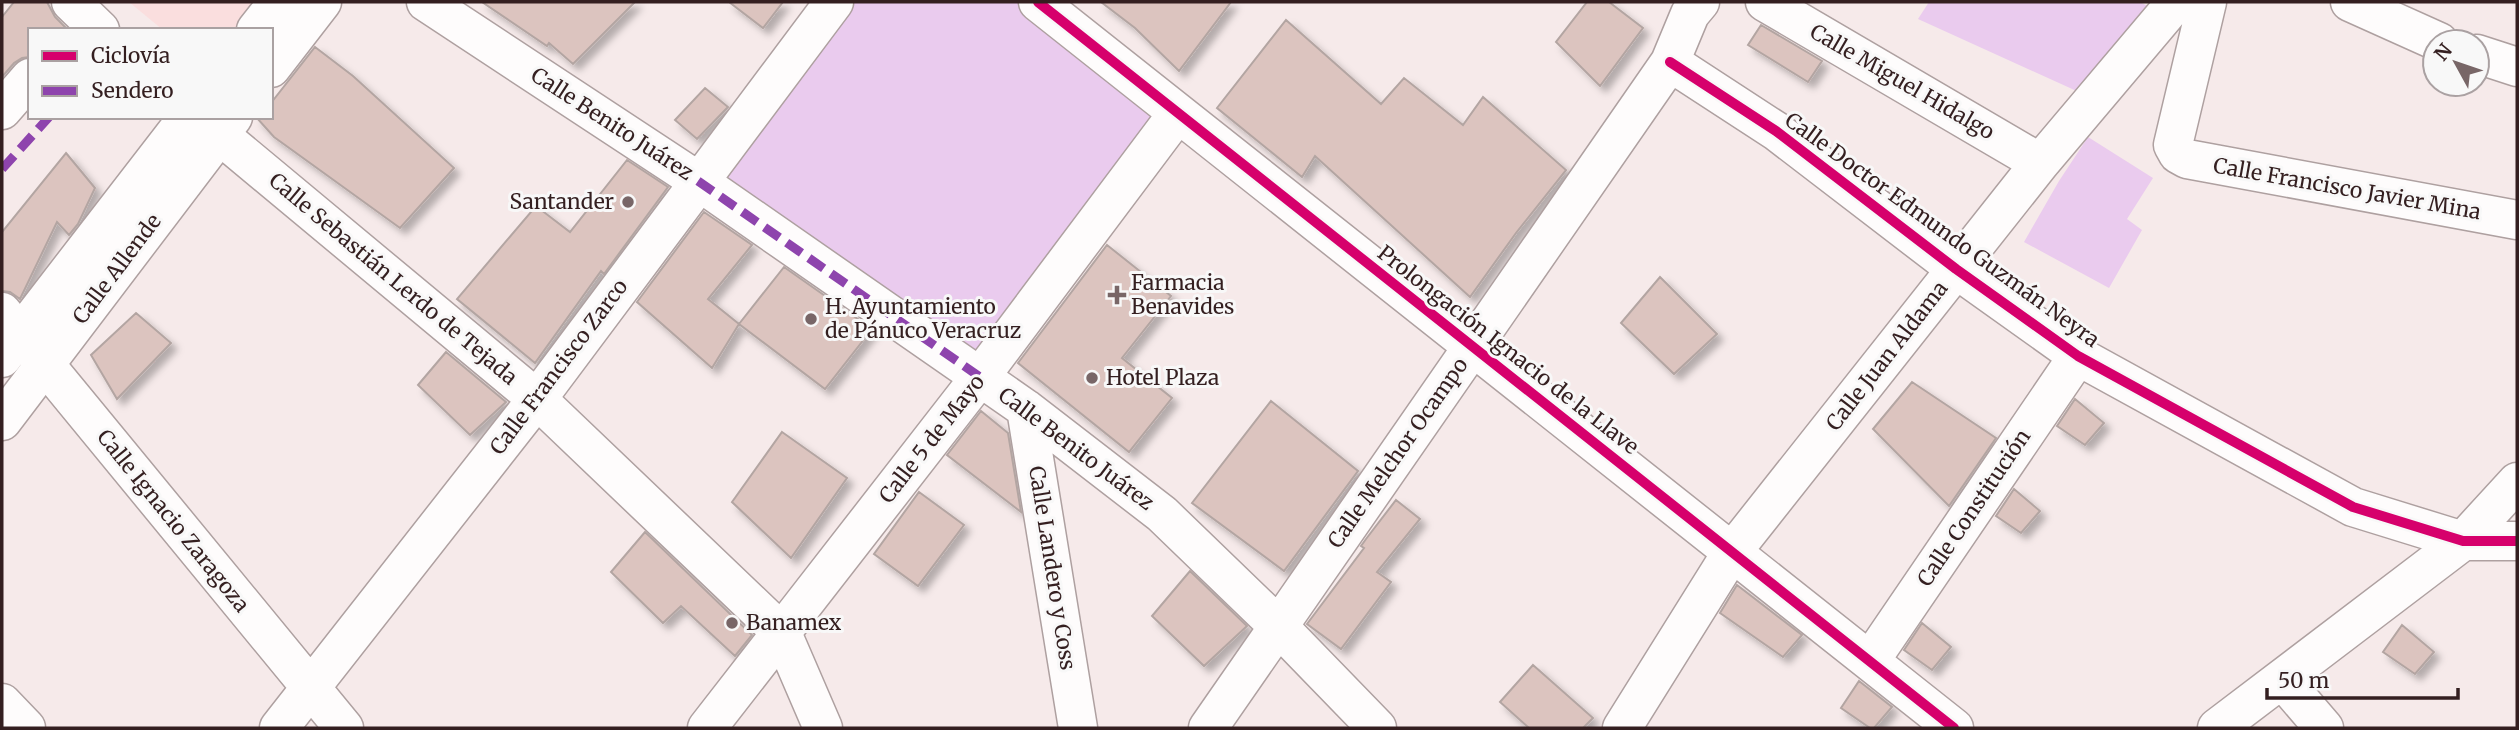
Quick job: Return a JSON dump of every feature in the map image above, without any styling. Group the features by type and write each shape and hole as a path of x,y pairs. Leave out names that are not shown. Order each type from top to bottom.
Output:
{"street":[{"path":"258,28 278,2"},
{"path":"273,65 321,2"},
{"name":"Calle Benito Juárez","path":"426,2 698,181 1026,409 1162,514 1278,626 1377,728"},
{"name":"Calle Francisco Zarco","path":"279,728 537,398 834,2"},
{"name":"Prolongación Ignacio de la Llave","path":"1038,2 1954,728"},
{"name":"Calle Miguel Hidalgo","path":"1765,2 2040,163"},
{"name":"Calle Juan Aldama","path":"1622,728 1732,552 2040,163 2176,2"},
{"name":"Calle Francisco Javier Mina","path":"2207,2 2173,145 2178,155 2187,159 2517,220"},
{"path":"2350,2 2421,34"},
{"name":"Calle Melchor Ocampo","path":"1208,728 1670,62 1691,6"},
{"path":"2491,59 2517,67"},
{"name":"Calle Doctor Edmundo Guzmán Neyra","path":"1670,62 1776,131 1956,269 2078,356 2353,507 2463,541 2517,541"},
{"path":"2,110 28,80"},
{"name":"Calle 5 de Mayo","path":"707,728 980,377 1178,113"},
{"name":"Calle Allende","path":"8,334 210,122"},
{"name":"Calle Allende","path":"2,421 210,122"},
{"name":"Calle Sebastián Lerdo de Tejada","path":"210,122 537,398 782,633 823,728"},
{"name":"Calle Ignacio Zaragoza","path":"8,334 44,364 344,728"},
{"name":"Calle Constitución","path":"1870,661 2078,356"},
{"name":"Calle Landero y Coss","path":"1026,409 1078,728"},
{"path":"2217,728 2463,541 2517,482"},
{"path":"2282,679 2324,728"},
{"path":"2,703 26,728"}],"shaded area":[{"path":"129,2 259,2 238,28 161,28"},
{"path":"834,2 1038,2 1178,113 980,377 698,181"},
{"path":"1929,2 2140,2 2151,8 2081,93 1918,19"},
{"path":"2088,137 2153,178 2127,219 2142,230 2109,288 2024,242"}],"building":[{"path":"14,2 47,2 55,17 66,28 28,28 28,57 14,63 2,77 2,17"},
{"path":"482,2 635,2 573,64 549,43 547,46"},
{"path":"729,2 783,2 763,28"},
{"path":"1101,2 1231,2 1179,71 1135,28"},
{"path":"1587,2 1609,2 1643,28 1600,86 1556,42"},
{"path":"1286,20 1381,104 1404,78 1463,125 1483,97 1566,170 1470,297 1315,156 1302,177 1217,108"},
{"path":"1761,25 1822,61 1808,82 1748,45"},
{"path":"315,47 353,76 454,168 400,228 274,137 258,119 273,119 273,100"},
{"path":"705,88 728,107 697,139 675,120"},
{"path":"66,153 95,188 78,224 69,235 57,222 20,299 10,292 2,291 2,232"},
{"path":"627,160 668,187 604,274 601,271 535,363 457,299 536,206 570,232"},
{"path":"704,212 752,245 708,299 739,324 712,368 637,302"},
{"name":"Hotel Plaza","path":"1107,245 1171,296 1122,358 1172,398 1129,452 1018,363"},
{"name":"H. Ayuntamiento de Pánuco Veracruz","path":"784,267 872,329 825,389 739,324"},
{"path":"1660,277 1717,334 1674,374 1621,323"},
{"path":"136,313 171,343 117,399 91,355"},
{"path":"446,352 506,402 470,435 418,385"},
{"path":"1912,382 1996,438 1949,506 1873,429"},
{"path":"2075,399 2104,423 2085,445 2057,426"},
{"path":"1271,401 1358,471 1284,571 1192,503"},
{"path":"981,411 1008,433 1021,512 947,455"},
{"path":"782,432 847,478 791,558 732,502"},
{"path":"2014,489 2040,511 2021,533 1996,516"},
{"path":"919,492 964,525 918,586 874,554"},
{"path":"1396,500 1420,519 1377,572 1391,582 1341,649 1307,624"},
{"path":"645,532 752,635 735,656 681,606 663,623 611,572"},
{"path":"1190,571 1247,626 1204,666 1152,616"},
{"path":"1737,585 1802,635 1783,657 1720,613"},
{"path":"1922,623 1951,647 1932,670 1904,650"},
{"path":"2402,625 2434,652 2415,674 2383,652"},
{"path":"1533,665 1593,718 1583,728 1529,728 1500,702"},
{"path":"1859,681 1892,707 1874,728 1841,708"}],"marked path":[{"path":"2,169 47,119"},
{"path":"698,181 980,377"}],"cycle path":[{"path":"1038,2 1954,728"},
{"path":"1670,62 1776,131 1956,269 2078,356 2353,507 2463,541 2517,541"}],"place":[{"name":"Santander","path":"628,202"},
{"name":"Farmacia Benavides","path":"1117,295"},
{"name":"H. Ayuntamiento de Pánuco Veracruz","path":"811,319"},
{"name":"Hotel Plaza","path":"1092,378"},
{"name":"Banamex","path":"732,623"}]}
